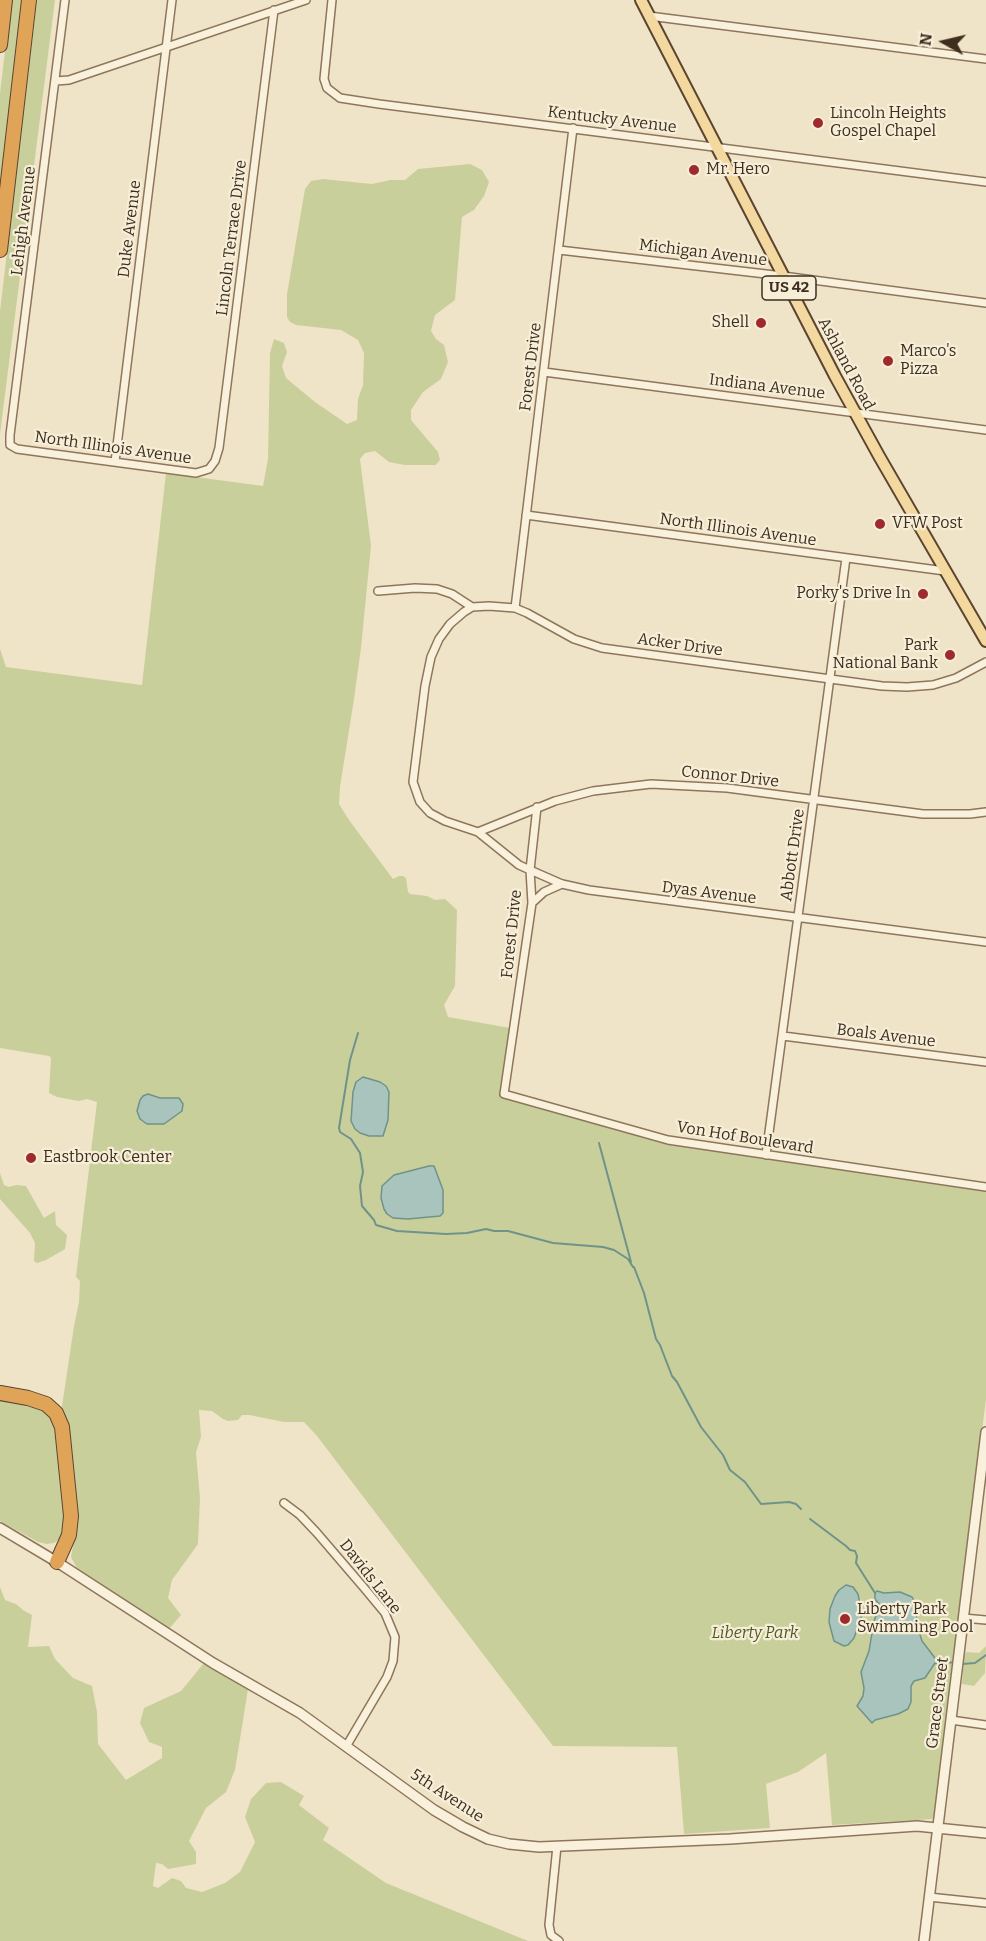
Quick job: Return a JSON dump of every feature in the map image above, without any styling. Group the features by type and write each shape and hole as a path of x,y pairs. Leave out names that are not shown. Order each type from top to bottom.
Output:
{"highway":[{"path":"0,45 5,0"},
{"path":"0,250 29,0"},
{"path":"0,1393 46,1404 56,1413 62,1427 71,1516 69,1534 57,1562"}],"main road":[{"name":"Ashland Road","path":"641,0 854,412 986,641"}],"street":[{"name":"Lehigh Avenue","path":"10,445 65,0"},
{"name":"Duke Avenue","path":"115,462 172,0"},
{"path":"56,81 69,80 306,0"},
{"name":"Kentucky Avenue","path":"332,0 324,79 327,88 335,96 347,100 986,182"},
{"name":"Lincoln Terrace Drive","path":"211,467 219,448 274,10"},
{"path":"649,16 986,59"},
{"name":"Forest Drive","path":"515,608 573,128"},
{"name":"Michigan Avenue","path":"559,250 986,303"},
{"name":"Indiana Avenue","path":"544,372 986,430"},
{"name":"North Illinois Avenue","path":"10,445 16,449 196,473 206,471 211,467"},
{"name":"North Illinois Avenue","path":"526,515 945,571"},
{"name":"Abbott Drive","path":"766,1155 846,558"},
{"path":"378,591 437,589 452,594 472,607"},
{"name":"Forest Drive","path":"472,607 450,624 433,652 427,674 413,782 417,796 430,813 445,821 478,832 519,865 530,870 532,903 504,1094"},
{"name":"Acker Drive","path":"472,607 515,608 574,639 602,648 882,686 920,687 956,678 986,662"},
{"name":"Connor Drive","path":"478,832 537,807 593,791 651,784 727,788 923,814 986,813"},
{"path":"530,870 537,807"},
{"name":"Dyas Avenue","path":"530,870 562,884 589,890 986,942"},
{"path":"532,903 544,892 562,884"},
{"name":"Boals Avenue","path":"783,1036 986,1062"},
{"name":"Von Hof Boulevard","path":"504,1094 668,1140 986,1187"},
{"name":"Grace Street","path":"924,1941 963,1618 981,1514 986,1432"},
{"name":"Davids Lane","path":"284,1503 305,1521 385,1613 395,1637 393,1661 387,1677 347,1745"},
{"name":"5th Avenue","path":"0,1528 221,1668 300,1713 434,1809 478,1835 509,1844 557,1846 730,1839 903,1826 938,1827 986,1833"},
{"path":"963,1618 986,1620"},
{"path":"951,1720 986,1725"},
{"path":"557,1846 549,1931 554,1938 560,1941"},
{"path":"929,1897 986,1904"}],"green space":[{"path":"11,0 23,0 0,186 0,93"},
{"path":"37,0 55,0 0,434 0,311"},
{"name":"Liberty Park","path":"470,164 482,170 489,182 484,196 474,210 462,217 455,300 435,315 431,331 444,345 448,362 441,379 423,392 411,410 411,420 438,452 440,460 436,465 405,465 389,462 375,451 365,453 360,459 371,546 361,648 339,804 393,879 403,876 406,878 410,894 427,896 435,900 445,899 457,910 455,986 444,1005 448,1017 510,1028 501,1097 675,1145 986,1191 986,1399 934,1819 832,1825 826,1753 798,1772 766,1784 770,1828 684,1834 677,1747 553,1746 304,1422 284,1422 249,1415 242,1415 238,1420 228,1421 212,1411 199,1410 201,1437 196,1452 200,1498 198,1544 172,1580 168,1598 181,1615 169,1629 77,1568 71,1557 76,1528 76,1494 69,1430 62,1406 79,1302 80,1281 76,1277 97,1102 57,1097 49,1093 51,1058 49,1056 0,1048 0,649 6,667 142,685 166,473 263,486 268,459 270,353 274,339 284,343 287,352 282,366 286,378 347,424 357,420 358,399 363,385 364,353 358,340 341,330 296,325 287,317 287,294 305,189 311,181 323,179 372,184 390,180 405,180 418,169"},
{"path":"0,1173 4,1185 26,1186 44,1218 55,1211 56,1225 67,1235 65,1249 46,1260 37,1263 34,1261 35,1243 30,1233 0,1199"},
{"path":"0,1399 41,1409 54,1425 57,1434 64,1505 63,1532 60,1539 54,1543 38,1542 0,1521"},
{"path":"0,1587 5,1600 16,1604 32,1615 28,1647 49,1646 55,1659 73,1678 92,1686 97,1712 98,1744 126,1780 162,1758 162,1747 149,1742 140,1723 144,1708 181,1691 204,1663 248,1689 235,1770 226,1792 206,1808 189,1841 196,1852 196,1864 168,1869 156,1863 153,1886 158,1888 172,1878 181,1881 186,1888 202,1892 225,1883 240,1872 255,1842 245,1817 251,1799 266,1783 281,1782 304,1796 299,1805 329,1828 323,1840 386,1883 528,1941 0,1941"},
{"path":"986,1646 985,1673 974,1686 962,1684 964,1654 979,1653"}],"water":[{"path":"363,1077 380,1082 389,1092 388,1120 383,1136 369,1136 360,1133 351,1121 353,1092 356,1082"},
{"path":"148,1094 160,1098 179,1098 183,1104 182,1111 164,1124 147,1124 140,1119 137,1111 140,1100"},
{"path":"434,1166 443,1190 443,1213 440,1216 408,1219 393,1218 387,1214 381,1198 382,1186 394,1175"},
{"name":"Liberty Park Swimming Pool","path":"846,1585 853,1587 858,1594 862,1615 854,1638 844,1646 834,1641 829,1622 830,1609 835,1596"},
{"path":"877,1591 900,1592 912,1597 916,1604 917,1625 922,1641 935,1658 946,1660 946,1666 943,1668 935,1663 925,1678 914,1681 911,1686 911,1702 908,1709 872,1723 857,1706 863,1696 864,1688 861,1672 869,1651 874,1621 880,1605 875,1599"}],"waterway":[{"path":"358,1033 350,1060 339,1128 340,1132 351,1139 360,1153 363,1172 360,1186 362,1206 376,1225 397,1231 446,1234 486,1229 508,1231 553,1243 614,1250 628,1259 633,1267"},
{"path":"599,1143 631,1262"},
{"path":"634,1267 644,1293 656,1339 672,1376 701,1427 723,1455 730,1470 745,1482 761,1504 789,1502 801,1509"},
{"path":"810,1519 850,1550 855,1551 856,1563 875,1593"},
{"path":"962,1664 975,1663 986,1655"},
{"path":"946,1662 956,1663"}],"place":[{"name":"Lincoln Heights Gospel Chapel","path":"818,123"},
{"name":"Mr. Hero","path":"694,170"},
{"name":"Shell","path":"761,323"},
{"name":"Marco's Pizza","path":"888,361"},
{"name":"VFW Post","path":"880,524"},
{"name":"Porky's Drive In","path":"923,594"},
{"name":"Park National Bank","path":"950,655"},
{"name":"Eastbrook Center","path":"31,1158"},
{"name":"Liberty Park Swimming Pool","path":"845,1619"}]}
